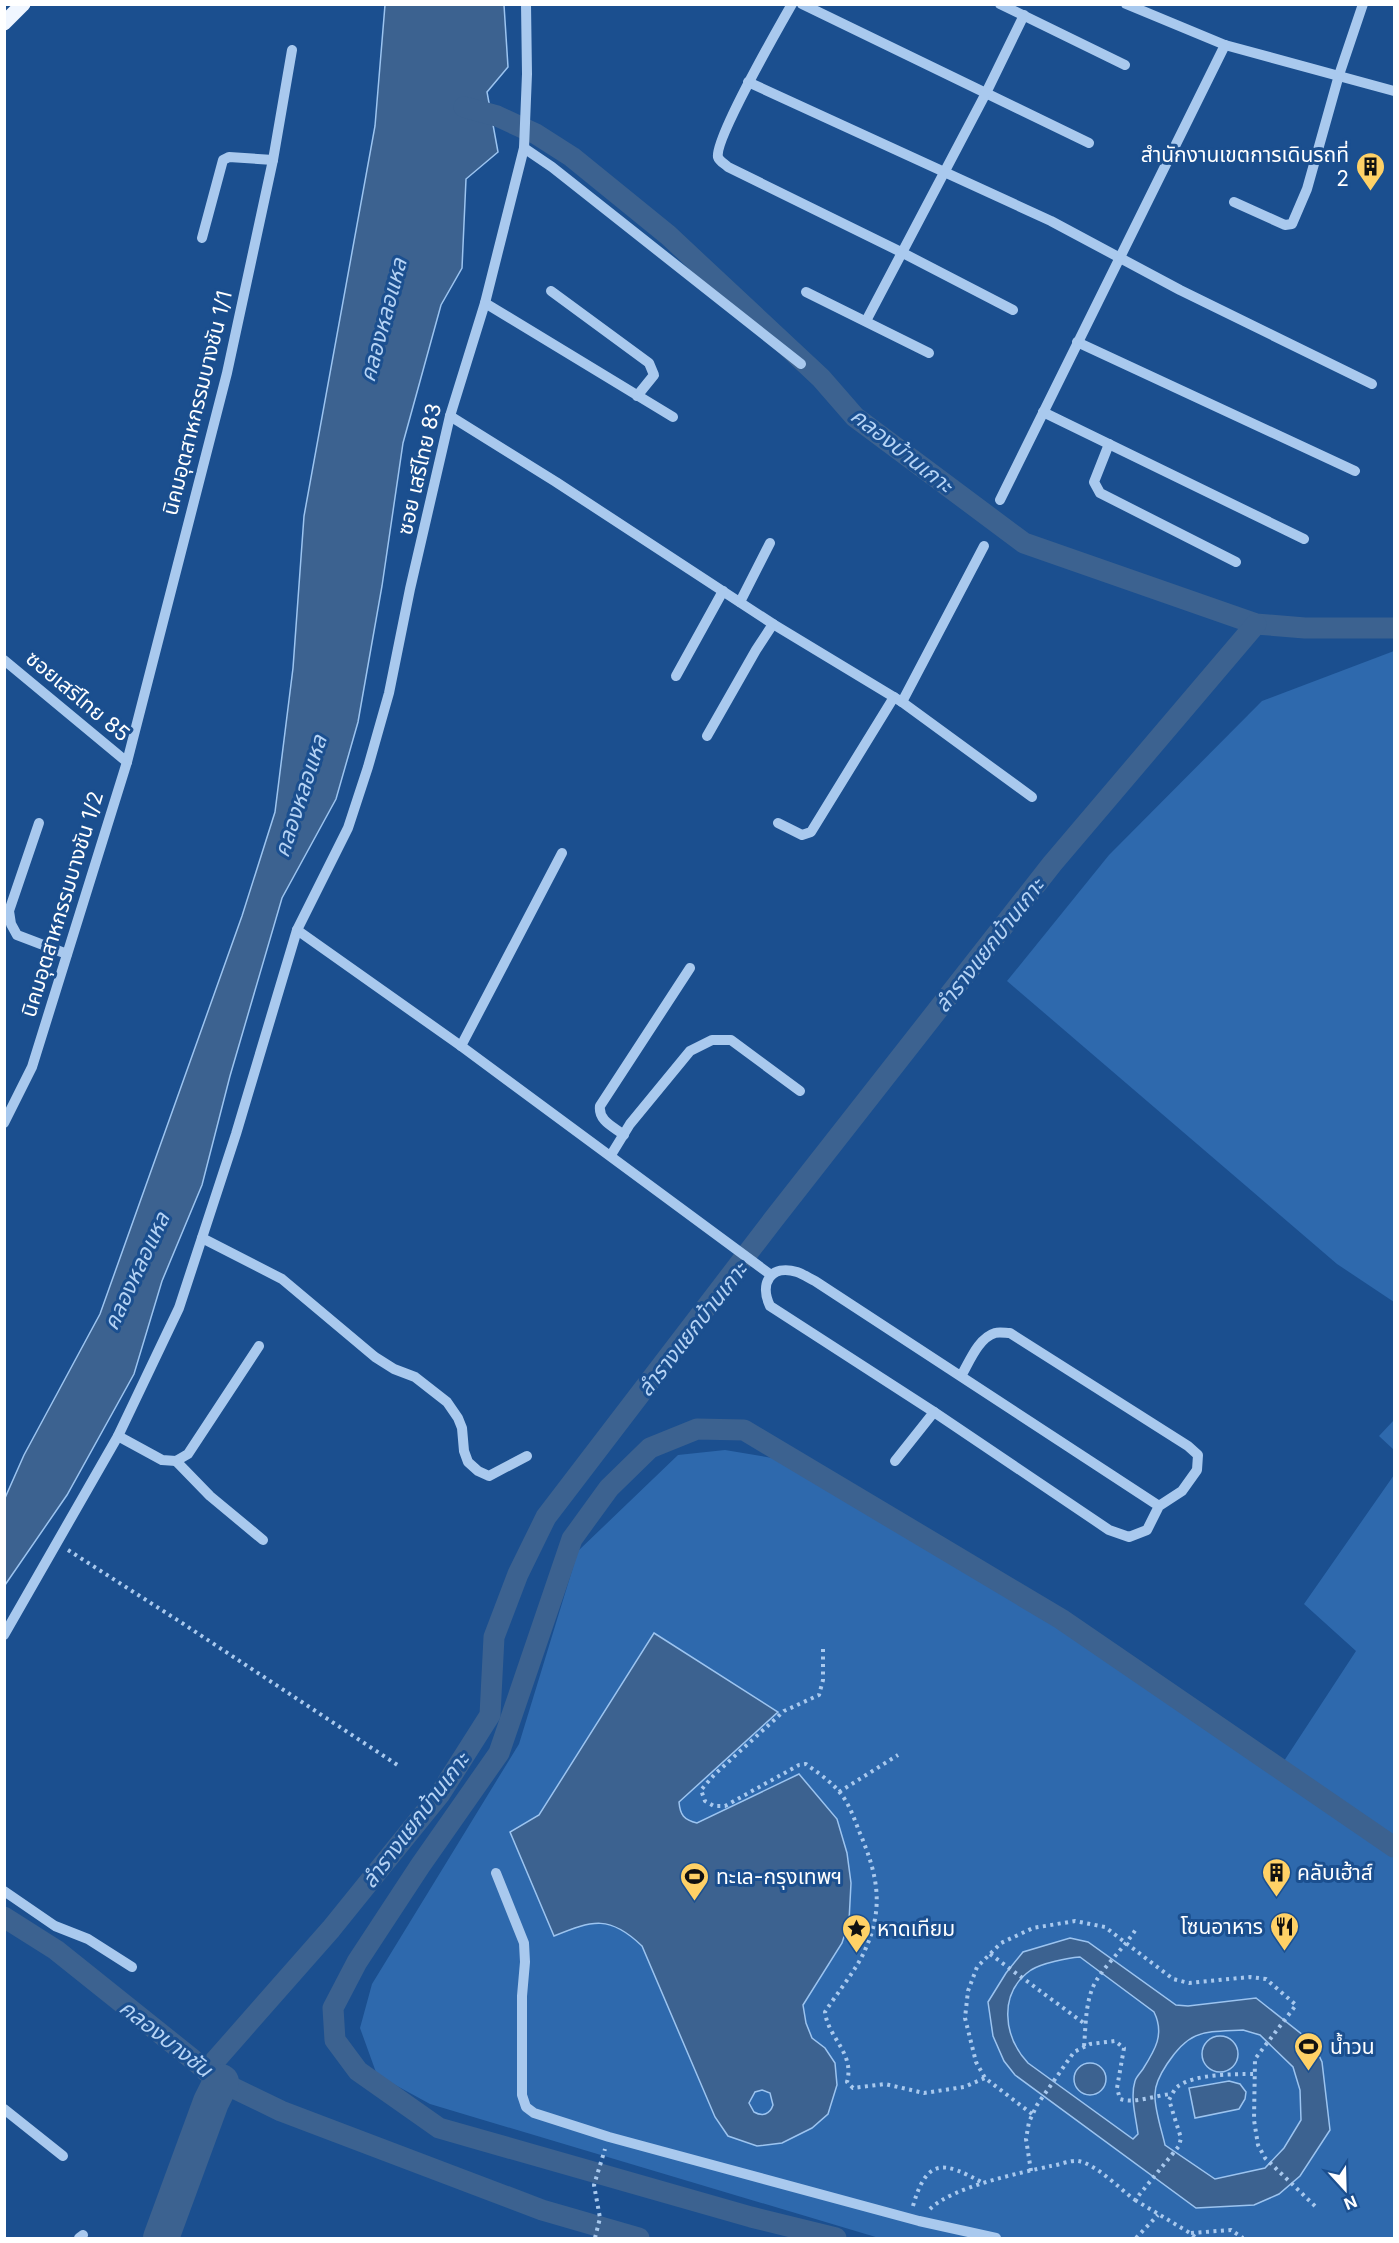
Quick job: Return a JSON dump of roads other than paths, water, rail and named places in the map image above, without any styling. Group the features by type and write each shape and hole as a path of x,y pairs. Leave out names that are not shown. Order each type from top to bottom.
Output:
{"main road":[{"path":"4,23 23,4"}],"street":[{"name":"ซอย เสรีไทย 83","path":"4,1635 118,1436 179,1308 236,1134 297,930 348,828 368,767 389,693 450,416 485,303 524,148 526,4"},
{"path":"792,4 748,82 726,130 718,154 720,160 728,167 1013,310"},
{"path":"802,4 1089,143"},
{"path":"1000,4 1125,65"},
{"path":"1126,4 1225,45 1395,91"},
{"path":"1234,202 1285,225 1292,224 1307,189 1363,4"},
{"path":"866,321 986,93 1024,15"},
{"path":"1000,500 1225,45"},
{"name":"นิคมอุตสาหกรรมบางชัน 1/1","path":"127,762 227,373 273,160 292,50"},
{"path":"748,82 1051,221 1180,290 1372,384"},
{"path":"524,148 552,167 801,364"},
{"path":"202,238 223,160 229,157 273,160"},
{"path":"551,291 650,363 654,375 637,396"},
{"path":"806,292 929,353"},
{"path":"485,303 673,417"},
{"path":"1077,342 1355,471"},
{"path":"1043,412 1304,539"},
{"path":"450,416 556,482 773,624 898,699 1032,797"},
{"path":"1110,444 1094,482 1100,493 1236,562"},
{"path":"740,602 770,543"},
{"path":"778,823 802,836 811,832 898,699 984,546"},
{"path":"676,676 723,591"},
{"path":"707,736 773,624"},
{"name":"ซอยเสรีไทย 85","path":"4,660 127,762"},
{"name":"นิคมอุตสาหกรรมบางชัน 1/2","path":"4,1123 32,1067 127,762"},
{"path":"39,822 9,911 11,924 17,935 68,954"},
{"path":"461,1046 562,853"},
{"path":"297,930 611,1155 771,1275"},
{"path":"624,1135 602,1118 599,1113 600,1106 690,968"},
{"path":"611,1155 690,1051 712,1040 731,1040 800,1091"},
{"path":"202,1238 282,1279 375,1357 394,1369 415,1377 447,1402 462,1428 464,1451 468,1462 478,1471 489,1476 527,1456"},
{"path":"961,1376 986,1338 995,1333 1010,1333 1188,1446 1198,1455 1197,1470 1182,1491 1159,1506 1147,1530 1129,1537 1109,1530 934,1412 770,1306 765,1297 765,1284 771,1275 779,1270 796,1272 815,1281 1159,1506"},
{"path":"118,1436 162,1460 176,1461 188,1454 260,1346"},
{"path":"895,1461 934,1412"},
{"path":"176,1461 210,1496 263,1540"},
{"path":"496,1873 524,1943 522,2095 526,2107 534,2113 609,2137 914,2219 996,2238"},
{"path":"4,1891 55,1926 88,1939 132,1967"},
{"path":"4,2109 63,2157"}],"water":[{"name":"คลองหลอแหล","path":"385,5 504,5 508,67 487,92 498,152 466,179 462,268 441,305 403,443 382,586 358,722 336,799 282,898 230,1076 202,1185 162,1281 134,1374 67,1495 5,1585 5,1498 24,1455 100,1314 242,916 275,812 293,668 304,516 375,126"},
{"name":"ทะเล-กรุงเทพฯ","path":"654,1633 778,1712 679,1802 682,1814 697,1823 799,1774 837,1819 847,1853 851,1883 849,1921 842,1943 803,2005 806,2023 812,2038 825,2048 835,2063 837,2085 828,2114 812,2128 782,2143 757,2146 728,2136 715,2117 642,1946 620,1929 601,1923 580,1926 554,1936 510,1832 539,1815","holes":["762,2090 770,2093 773,2105 770,2111 766,2114 754,2112 749,2103 755,2092"]},
{"name":"น้ำวน","path":"1070,1938 1088,1942 1176,2005 1188,2006 1256,1998 1313,2043 1322,2062 1330,2130 1300,2176 1279,2194 1254,2205 1196,2208 1015,2075 1004,2061 993,2036 988,2002 1006,1973 1023,1952","holes":["1080,1957 1154,2012 1157,2020 1159,2028 1157,2042 1136,2079 1134,2087 1133,2101 1138,2134 1133,2139 1028,2063 1013,2040 1009,2028 1009,2002 1020,1979 1042,1965","1243,2030 1260,2035 1293,2067 1300,2090 1301,2120 1284,2148 1265,2168 1215,2179 1165,2145 1156,2106 1155,2090 1167,2064 1183,2044 1191,2038 1208,2032"]},
{"path":"1220,2036 1233,2041 1238,2054 1233,2067 1220,2072 1207,2067 1202,2054 1207,2041"},
{"path":"1090,2063 1102,2067 1106,2079 1102,2091 1090,2095 1078,2091 1074,2079 1078,2067"},
{"path":"1229,2081 1240,2084 1246,2092 1239,2109 1195,2118 1189,2088"}],"waterway":[{"name":"คลองบ้านเกาะ","path":"464,107 497,116 536,134 572,157 668,235 821,378 855,417 1024,543 1256,624 1305,628 1394,628"},
{"name":"ลำรางแยกบ้านเกาะ","path":"206,2071 331,1929 440,1794 490,1715 494,1637 518,1574 546,1517 773,1220 1052,864 1256,624"},
{"path":"836,2238 751,2217 439,2128 358,2071 335,2040 333,2008 357,1962 420,1866 499,1753 572,1539 609,1488 650,1448 697,1429 744,1430 1061,1619 1394,1847"},
{"path":"4,1917 56,1950 221,2082 281,2111 542,2210 639,2238"},
{"name":"คลองบางชัน","path":"161,2238 211,2102 221,2082"}],"place":[{"name":"สำนักงานเขตการเดินรถที่ 2","path":"1370,192"},
{"name":"คลับเฮ้าส์","path":"1276,1898"},
{"name":"ทะเล-กรุงเทพฯ","path":"695,1902"},
{"name":"โซนอาหาร","path":"1284,1952"},
{"name":"หาดเทียม","path":"856,1954"},
{"name":"น้ำวน","path":"1309,2072"}]}
